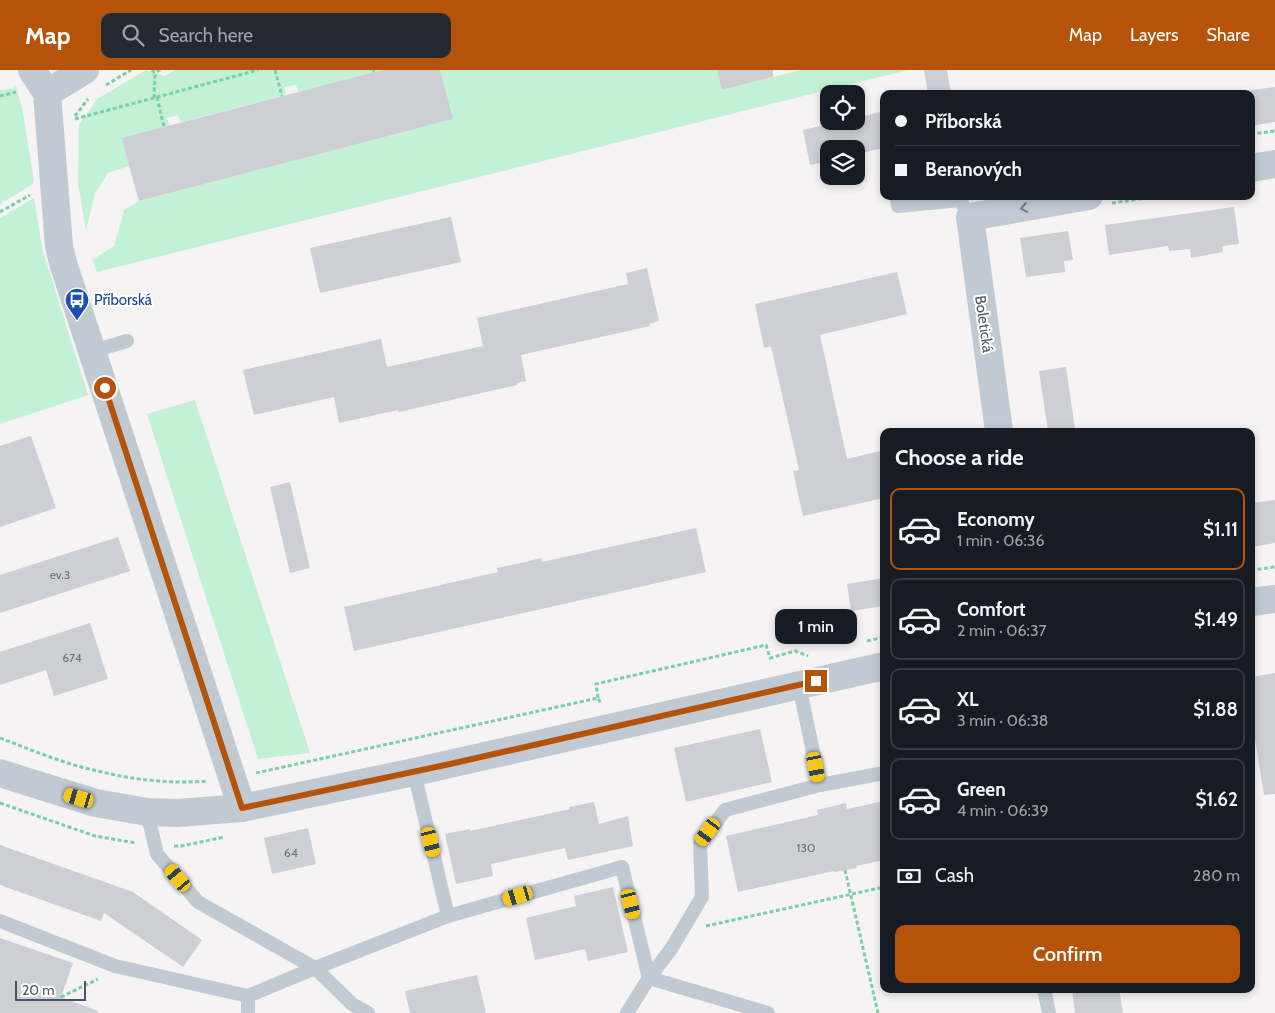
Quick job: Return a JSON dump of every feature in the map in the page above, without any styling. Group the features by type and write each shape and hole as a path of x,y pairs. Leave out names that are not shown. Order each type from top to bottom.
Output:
{"street":[{"path":"85,70 34,84 58,246 242,808"},
{"path":"1255,167 1275,164"},
{"path":"970,217 1067,200"},
{"name":"Boletická","path":"970,217 999,428"},
{"path":"1255,602 1275,599"},
{"path":"0,773 96,803 147,812 178,814 242,808 414,772 880,667"}],"lane":[{"path":"897,200 898,206 924,200 960,200 970,217"},
{"path":"93,351 127,341"},
{"path":"799,685 820,785"},
{"path":"414,772 448,916"},
{"path":"627,1013 649,978 671,949 702,898 700,844 725,810 820,785 880,774"},
{"path":"147,812 157,854 198,902 315,968 352,1004 368,1013"},
{"path":"0,921 121,968 248,996 448,916 622,867 649,978"},
{"path":"649,978 768,1013"},
{"path":"1045,993 1049,1013"},
{"path":"248,996 248,1013"}],"path":[{"path":"160,70 153,71 155,98 164,127"},
{"path":"73,119 258,70"},
{"path":"275,70 282,96"},
{"path":"0,96 34,84"},
{"path":"1255,134 1275,131"},
{"path":"1255,569 1275,566"},
{"path":"859,643 880,638"},
{"path":"614,727 598,698 596,684 766,646 770,658 795,651 809,656"},
{"path":"0,738 97,771 146,780 188,783 232,778 598,698"},
{"path":"844,870 878,1013"},
{"path":"681,932 880,888"},
{"path":"61,997 121,968"}],"green space":[{"path":"146,70 165,76 175,70 378,71 298,92 296,85 284,87 286,95 181,122 178,115 167,118 169,126 123,138 129,166 108,173 95,193 86,231 78,183 79,125 97,99"},
{"path":"440,70 717,70 723,90 801,70 908,70 848,85 820,85 820,92 97,272 92,260 114,246 124,210 139,201 452,119"},
{"path":"15,85 22,107 34,181 33,184 0,204 0,90 12,89"},
{"path":"34,198 42,248 88,395 0,424 0,218"},
{"path":"195,400 310,753 258,759 147,414"}],"building":[{"path":"382,70 440,70 453,119 139,201 122,138"},
{"path":"717,70 773,70 773,77 722,90"},
{"path":"924,70 947,70 950,90 927,90"},
{"path":"1275,87 1275,122 1255,125 1255,90 1251,90"},
{"path":"880,112 880,149 865,152 865,140 820,140 820,163 810,165 803,130 820,126 820,130 865,130 865,116"},
{"path":"1234,207 1239,244 1222,246 1223,252 1191,258 1190,249 1169,251 1168,246 1109,255 1105,225"},
{"path":"451,217 461,262 320,293 310,248"},
{"path":"1068,231 1073,260 1064,261 1065,272 1026,277 1020,238"},
{"path":"647,268 659,321 649,324 650,326 521,355 526,381 517,383 517,385 399,412 398,410 339,423 334,397 254,415 243,370 381,339 387,367 483,346 477,318 628,284 626,273"},
{"path":"897,272 907,314 820,335 847,459 880,451 880,499 803,516 793,471 799,470 771,346 764,348 755,304"},
{"path":"1066,367 1075,428 1048,428 1039,371"},
{"path":"31,436 56,508 0,527 0,446"},
{"path":"290,482 310,568 290,573 270,487"},
{"path":"1275,500 1275,543 1255,546 1255,502"},
{"path":"696,528 706,572 354,651 344,607 498,572 497,568 541,558 542,562"},
{"path":"118,537 130,571 0,613 0,575"},
{"path":"880,579 880,607 851,611 847,584"},
{"path":"90,623 108,679 54,696 46,670 0,685 0,652"},
{"path":"1275,673 1275,794 1264,795 1255,739 1255,676"},
{"path":"760,729 772,782 686,802 674,748"},
{"path":"594,802 599,824 628,816 633,846 568,860 565,848 491,864 493,876 456,884 445,834 470,829 470,831"},
{"path":"880,802 880,861 856,866 857,868 834,871 738,892 726,836 818,815 817,810 846,803 847,809"},
{"path":"308,828 316,864 272,874 264,838"},
{"path":"0,845 133,892 202,940 183,967 104,913 101,921 0,885"},
{"path":"613,887 628,952 588,961 585,949 535,960 526,918 576,906 574,896"},
{"path":"0,938 73,963 61,997 98,1011 98,1013 0,1013"},
{"path":"477,975 486,1013 410,1013 405,991"},
{"path":"1072,993 1120,993 1123,1013 1075,1013"}],"place":[{"name":"Příborská","path":"77,321"}],"route":[{"path":"105,388 242,808 450,764 816,681"}]}
